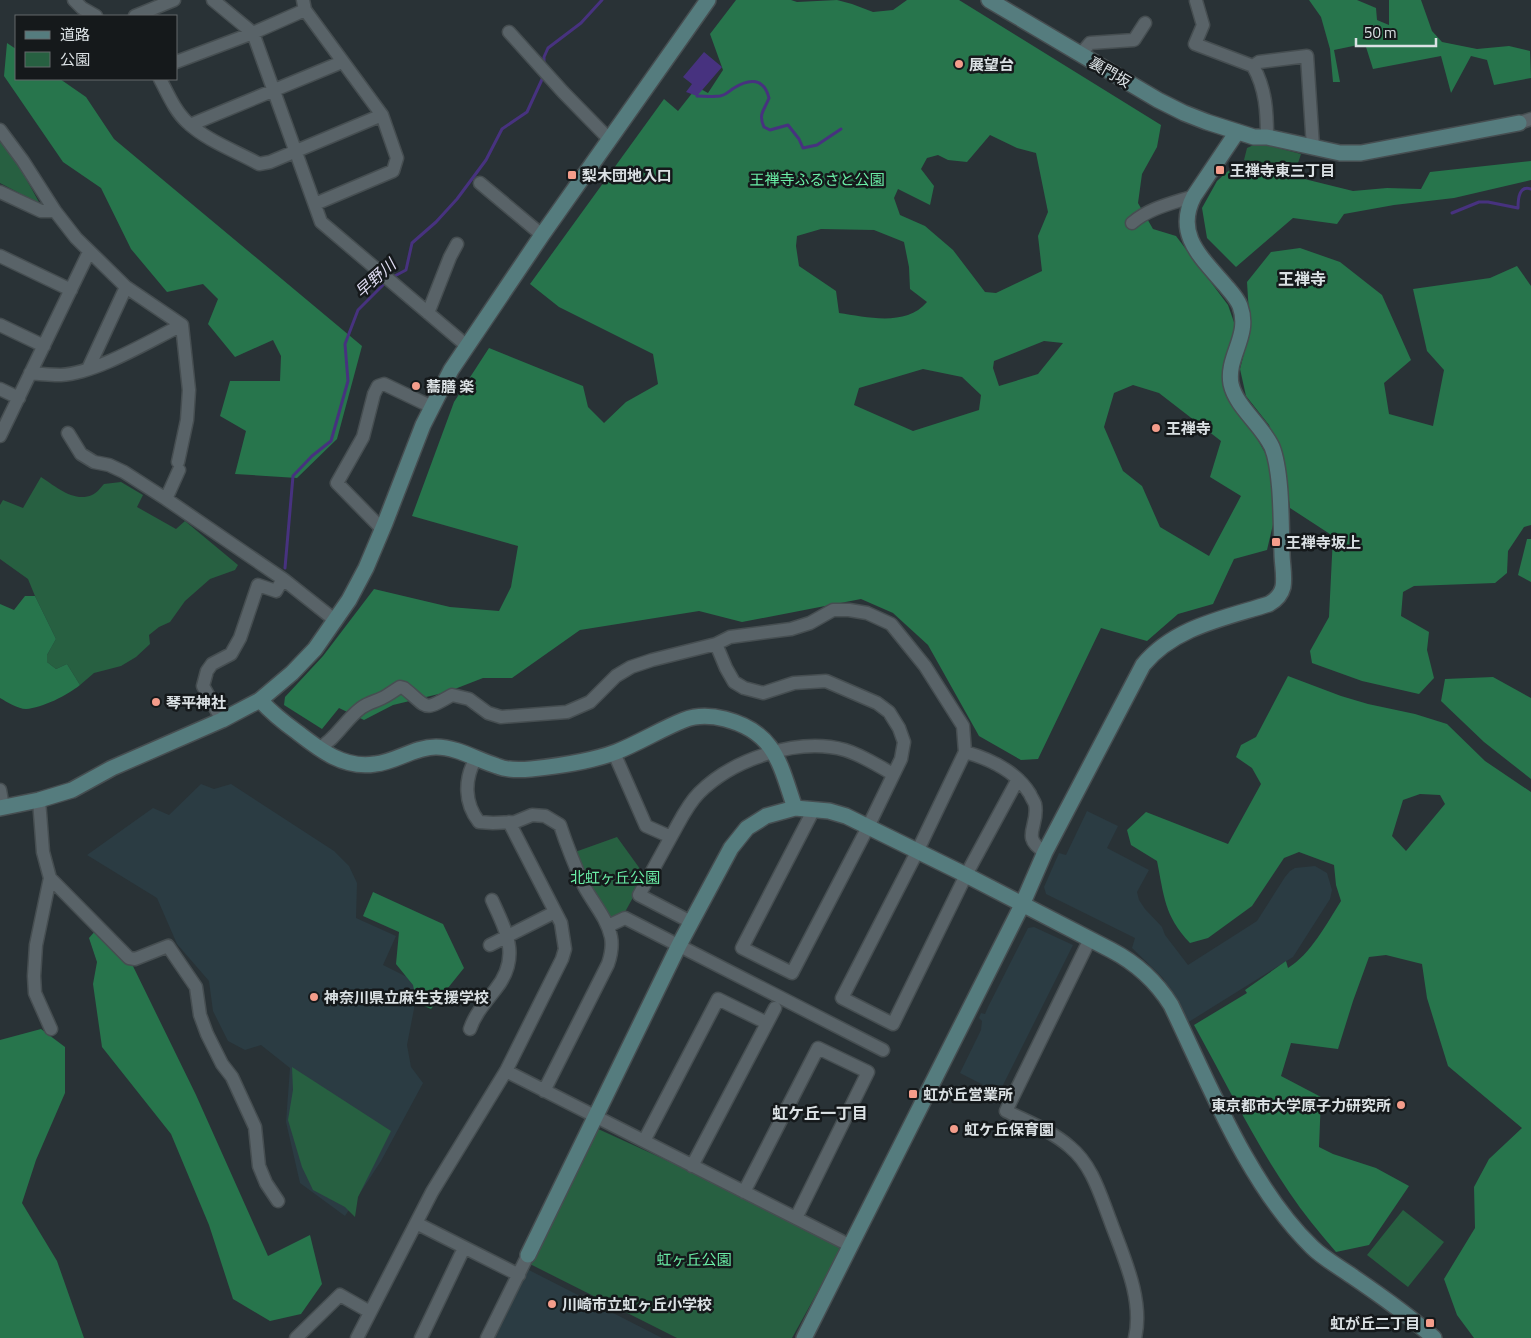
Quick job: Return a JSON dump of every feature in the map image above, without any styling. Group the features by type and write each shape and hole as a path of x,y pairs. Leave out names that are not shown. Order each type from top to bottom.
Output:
{"street":[{"path":"74,0 82,8 94,15"},
{"path":"137,15 174,0"},
{"path":"213,0 253,33 321,222 467,346"},
{"path":"0,790 2,808 72,790 112,768 222,720 260,700 292,673 314,649 349,600 382,530 423,425 467,346 542,235 708,0"},
{"name":"裏門坂","path":"989,0 1158,100 1184,113 1254,137 1267,137 1340,153 1360,153 1525,121"},
{"path":"1195,0 1203,25 1195,44 1253,66 1260,77 1267,104 1267,137"},
{"path":"178,61 253,33 304,5 342,62 382,116 397,158 393,171 316,204"},
{"path":"1080,54 1090,43 1134,40 1145,23"},
{"path":"509,32 563,92 609,139"},
{"path":"1253,66 1259,62 1307,56 1313,147"},
{"path":"190,124 342,62"},
{"path":"161,80 174,106 190,124 203,134 260,164 270,162 295,150 382,116"},
{"path":"0,130 23,161 55,211 89,252 126,287 182,325 189,390 187,420 178,466 166,498"},
{"path":"804,1338 1022,904 1045,852 1138,673 1149,658 1181,634 1269,604 1278,597 1283,586 1276,462 1267,437 1235,395 1232,385 1230,372 1243,328 1239,305 1192,244 1188,234 1187,214 1194,196 1237,132"},
{"path":"480,183 542,235"},
{"path":"0,192 41,211 55,211"},
{"path":"1132,223 1158,207 1194,196"},
{"path":"428,313 450,256 457,244"},
{"path":"0,436 89,252"},
{"path":"0,256 71,290"},
{"path":"88,368 126,287"},
{"path":"0,324 44,346"},
{"path":"30,373 62,375 88,368 110,361 182,325"},
{"path":"382,530 337,483 363,437 374,394 378,386 384,384 432,407"},
{"path":"0,389 18,398"},
{"path":"68,433 81,454 94,462 108,465 124,472 166,498 283,579 336,620"},
{"path":"222,720 203,686 207,671 212,664 231,654 240,638 258,585 276,591 283,579"},
{"path":"318,749 326,745 339,733 350,717 363,706 386,696 400,687 404,688 425,706 431,706 452,695 469,699 488,713 501,717 567,712 590,702 616,676 632,667 660,658 716,644 730,637 791,629 833,610 849,610 877,617 891,624 925,666 963,726 965,752 917,852 842,998 893,1024 966,875 1018,779"},
{"path":"716,644 734,682 744,688 763,693 794,683 826,681 877,703 889,712 899,728 904,742 901,759 792,974 742,948 814,809"},
{"path":"260,700 318,749 350,764 375,764 413,751 436,747 454,750 500,767 528,770 592,759 614,753 686,720 705,716 722,718 740,723 764,738 781,766 795,808"},
{"path":"691,922 639,895 687,808 698,794 712,782 738,766 774,752 794,748 824,746 847,751 893,774"},
{"path":"965,752 992,762 1018,779 1026,788 1035,804 1035,817 1031,838 1035,847 1045,852"},
{"path":"614,753 646,826 671,837"},
{"path":"476,758 471,766 468,786 471,812 480,822 515,822 532,815 545,816 560,825 566,845 585,887 608,926 612,939 612,952 608,964 544,1091"},
{"path":"39,800 43,852 50,878 36,945 34,976 35,993 51,1029"},
{"path":"487,1338 679,945 730,848 747,828 766,816 795,808 814,809 846,816 966,875 1130,960 1149,977 1171,1005 1230,1128 1265,1189 1284,1215 1313,1248 1398,1307 1434,1338"},
{"path":"357,1338 432,1192 506,1071 562,959 565,949 561,923 509,822"},
{"path":"50,878 129,958 135,959 168,946 196,986 200,1015 207,1034 222,1064 232,1077 255,1127 259,1166 266,1183 278,1201"},
{"path":"470,1029 476,1015 504,975 510,956 508,937 492,900"},
{"path":"490,945 555,912"},
{"path":"608,926 625,918 884,1050"},
{"path":"1090,939 1006,1111 1052,1134 1070,1147 1085,1162 1095,1183 1130,1276 1138,1326 1135,1338"},
{"path":"644,1141 718,998 767,1023"},
{"path":"692,1166 775,1008"},
{"path":"744,1192 818,1048 868,1072 796,1218"},
{"path":"506,1071 851,1246"},
{"path":"416,1223 519,1275"},
{"path":"421,1338 464,1248"},
{"path":"296,1338 340,1296 370,1312"}],"shaded area":[{"path":"704,52 722,67 697,96 686,92 692,84 683,77"},
{"name":"神奈川県立麻生支援学校","path":"201,784 214,789 231,784 334,851 349,866 357,883 356,918 396,936 383,965 419,983 407,1045 411,1067 423,1083 381,1161 345,1216 300,1183 286,1122 290,1068 261,1045 245,1050 228,1041 213,1011 209,981 177,944 157,898 87,855 153,808 169,815"},
{"path":"1087,811 1118,826 1107,848 1149,870 1137,892 1139,900 1162,927 1165,935 1188,965 1257,921 1285,877 1295,868 1315,866 1327,873 1332,890 1330,899 1293,957 1187,1023 1163,978 1132,948 1135,938 1046,894 1044,887 1059,853 1066,855"},
{"path":"1034,927 1073,945 999,1093 960,1073 981,1030 982,1021 979,1018 981,1013 985,1014 1028,928"},
{"name":"川崎市立虹ヶ丘小学校","path":"527,1269 662,1338 492,1338"}],"green space":[{"name":"王禅寺ふるさと公園","path":"736,0 791,0 797,2 837,0 873,12 893,10 907,0 959,0 1161,125 1157,147 1142,174 1138,203 1153,229 1176,236 1228,305 1236,328 1222,377 1268,458 1275,516 1267,550 1234,559 1213,604 1178,614 1147,641 1101,628 1038,759 1021,760 979,736 928,645 893,613 861,599 742,622 699,611 580,630 512,678 483,678 447,692 393,705 364,720 339,708 322,729 284,705 285,697 323,656 374,589 450,607 499,611 511,587 518,546 412,516 454,402 489,348 583,386 588,407 604,423 626,402 658,384 653,354 559,307 530,284 664,99 678,111 697,87 708,93 723,70 710,34","holes":["990,135 1017,148 1036,153 1048,212 1038,236 1042,271 996,293 985,292 953,250 925,226 900,215 894,198 898,189 930,205 934,186 921,169 927,158 938,155 948,160 967,162","821,229 874,230 904,242 909,267 910,289 927,302 918,310 897,318 874,318 839,313 836,291 799,266 796,246 797,236","1044,341 1063,343 1038,374 999,386 993,368 994,361","923,369 962,377 981,395 979,410 913,431 854,405 859,388","1133,385 1159,393 1221,441 1210,477 1241,496 1209,556 1160,527 1142,486 1123,471 1104,427 1114,393"]},
{"path":"1309,0 1357,0 1376,8 1377,20 1389,25 1389,0 1421,0 1432,31 1442,42 1477,49 1509,46 1530,51 1531,78 1494,85 1487,60 1471,56 1451,93 1441,56 1373,69 1366,47 1358,45 1334,50 1340,82 1333,82 1330,49 1321,17"},
{"path":"7,43 15,48 15,80 61,80 86,97 114,139 362,346 337,439 297,478 235,474 246,431 220,416 230,381 280,381 281,356 273,340 235,357 208,324 218,299 203,284 167,292 131,249 101,188 63,162 4,76"},
{"path":"0,141 19,166 40,204 0,183"},
{"path":"1258,143 1301,154 1295,172 1244,160 1247,148"},
{"path":"1531,161 1531,180 1454,198 1394,205 1344,214 1337,224 1293,218 1236,267 1207,238 1202,208 1217,181 1235,165 1268,170 1353,191 1387,188 1421,189 1430,172"},
{"path":"1300,248 1340,262 1382,295 1411,360 1384,383 1389,414 1433,426 1444,370 1427,351 1413,289 1490,278 1517,266 1531,286 1531,525 1524,527 1508,551 1507,573 1495,583 1414,586 1403,592 1401,616 1429,632 1427,650 1434,678 1419,694 1362,681 1312,663 1310,651 1329,617 1333,536 1290,508 1284,463 1269,425 1246,396 1240,369 1250,330 1247,282 1271,252"},
{"path":"41,477 59,489 78,497 92,495 104,484 121,482 143,495 137,507 176,529 185,521 238,565 235,570 210,579 185,601 170,622 159,627 149,635 150,644 136,657 121,666 94,673 80,685 67,664 56,669 47,662 47,655 56,639 28,579 0,559 0,505 3,500 23,508"},
{"path":"1527,539 1531,539 1531,582 1518,575"},
{"path":"25,596 35,596 56,639 47,655 47,662 56,669 67,664 80,685 69,693 40,706 23,709 0,698 0,604 14,610"},
{"path":"1288,676 1341,696 1447,724 1485,761 1531,792 1531,1338 1474,1338 1457,1315 1444,1279 1475,1228 1474,1187 1489,1159 1522,1128 1448,1066 1427,998 1422,964 1386,955 1369,957 1338,1049 1291,1043 1281,1076 1321,1097 1319,1147 1333,1154 1376,1168 1409,1186 1369,1245 1336,1252 1311,1222 1263,1151 1194,1025 1247,993 1245,990 1286,961 1288,968 1296,962 1311,947 1341,901 1336,885 1334,865 1299,852 1284,858 1252,906 1208,938 1190,943 1175,924 1166,905 1157,861 1131,845 1127,830 1146,812 1228,844 1261,784 1252,768 1236,757 1241,745 1256,737","holes":["1420,794 1440,795 1445,804 1406,851 1392,836 1403,800"]},
{"path":"1493,677 1531,698 1531,779 1484,742 1441,701 1445,679"},
{"name":"北虹ヶ丘公園","path":"617,837 643,873 636,892 625,912 609,921 575,852"},
{"path":"373,892 443,924 464,968 431,1009 417,1003 413,985 396,964 399,932 363,916"},
{"path":"96,930 130,960 196,1095 268,1256 310,1235 322,1284 301,1314 270,1321 233,1299 209,1225 171,1134 102,1047 93,984 97,962 89,938"},
{"path":"41,1029 65,1047 65,1093 36,1160 22,1203 57,1261 84,1338 0,1338 0,1040"},
{"path":"292,1067 391,1131 358,1197 355,1217 345,1207 313,1190 302,1167 288,1120 293,1090"},
{"name":"虹ヶ丘公園","path":"596,1128 845,1242 792,1338 677,1338 530,1264"},
{"path":"1403,1210 1444,1242 1408,1287 1367,1255"}],"waterway":[{"name":"早野川","path":"544,64 544,57 548,48 581,23 602,0"},
{"name":"早野川","path":"391,278 406,270 412,243 436,222 457,199 486,160 502,129 527,112 544,75"},
{"path":"697,96 720,96 751,81 760,83 767,91 769,98 762,116 764,127 770,130 788,125 799,139 803,148 817,145 841,129"},
{"path":"1452,213 1479,202 1518,208 1519,197 1522,191 1527,188 1531,189"},
{"name":"早野川","path":"285,568 293,476 312,456 331,441 348,381 345,344 358,310 386,282"}],"place":[{"name":"展望台","path":"959,64"},
{"name":"王禅寺東三丁目","path":"1220,170"},
{"name":"梨木団地入口","path":"572,175"},
{"name":"蕎膳 楽","path":"416,386"},
{"name":"王禅寺","path":"1156,428"},
{"name":"王禅寺坂上","path":"1276,542"},
{"name":"琴平神社","path":"156,702"},
{"name":"神奈川県立麻生支援学校","path":"314,997"},
{"name":"虹が丘営業所","path":"913,1094"},
{"name":"東京都市大学原子力研究所","path":"1401,1105"},
{"name":"虹ケ丘保育園","path":"954,1129"},
{"name":"川崎市立虹ヶ丘小学校","path":"552,1304"},
{"name":"虹が丘二丁目","path":"1430,1323"}],"district":[{"name":"王禅寺","path":"1302,279"},
{"name":"虹ケ丘一丁目","path":"820,1113"}]}
